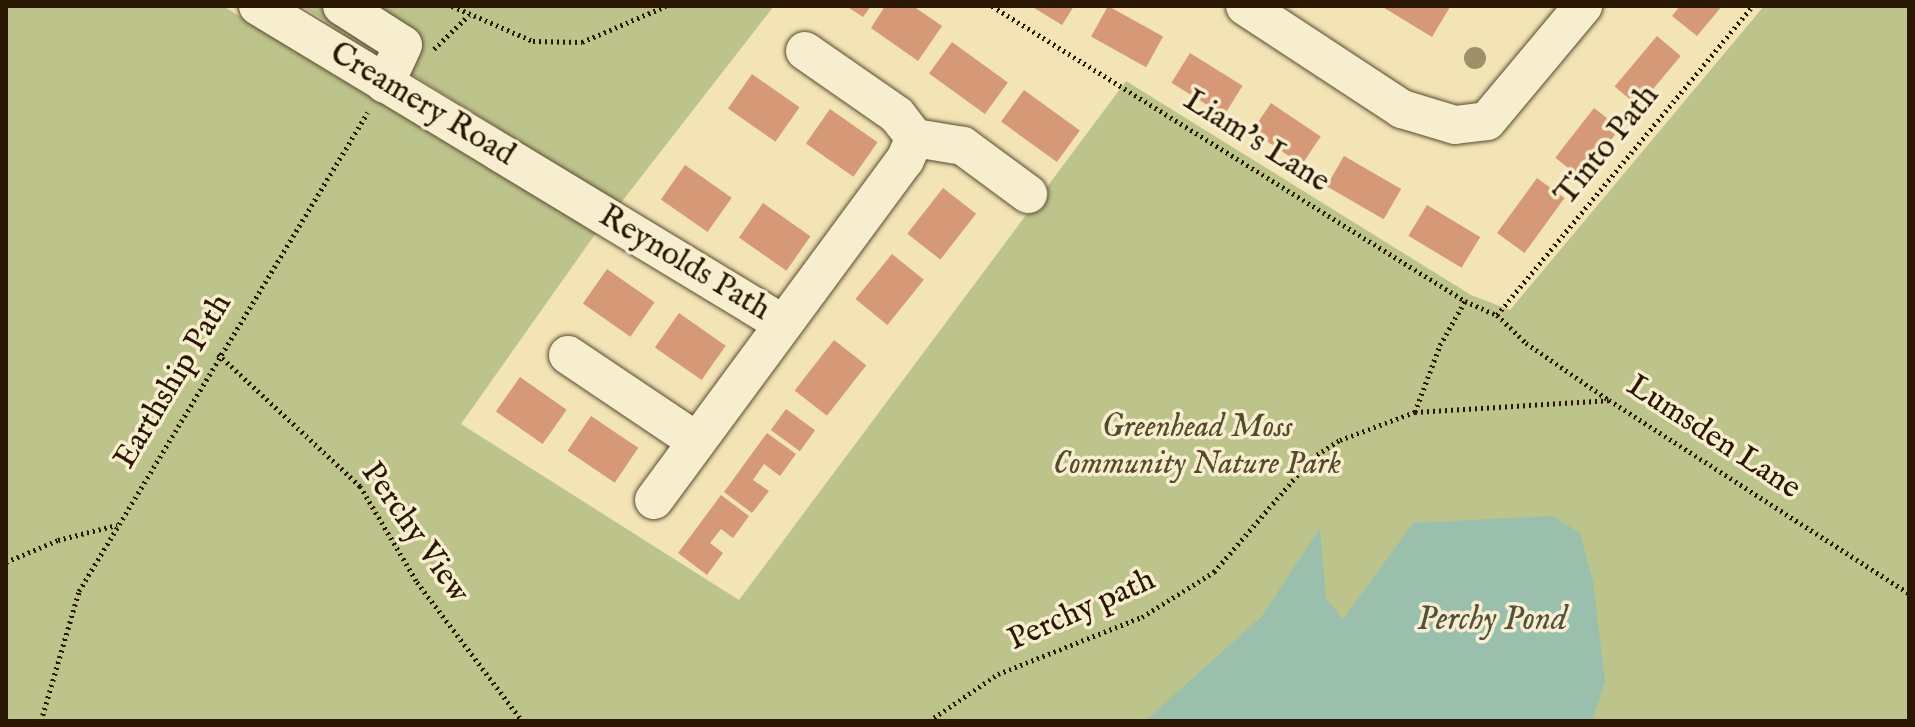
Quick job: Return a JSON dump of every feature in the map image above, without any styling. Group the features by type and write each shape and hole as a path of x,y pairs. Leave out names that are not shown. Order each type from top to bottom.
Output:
{"street":[{"name":"Creamery Road","path":"258,6 586,204"},
{"path":"342,6 403,45 385,84"},
{"path":"1245,6 1402,109 1455,125 1487,121 1583,6"},
{"path":"805,51 897,115 915,138 963,146 1028,194"},
{"path":"780,322 905,160 915,138"},
{"name":"Reynolds Path","path":"586,204 780,322 654,500"},
{"path":"568,355 696,441"}],"path":[{"path":"452,6 533,41 582,42 666,6"},
{"name":"Liam's Lane","path":"992,6 1465,301 1497,315"},
{"name":"Tinto Path","path":"1497,315 1753,6"},
{"name":"Earthship Path","path":"41,721 79,591 218,354 385,84"},
{"path":"1415,412 1440,345 1465,301"},
{"name":"Lumsden Lane","path":"1497,315 1526,343 1609,400 1909,593"},
{"name":"Perchy View","path":"218,354 360,486 417,582 522,721"},
{"name":"Perchy path","path":"929,721 998,674 1142,617 1214,572 1312,458 1340,440 1415,412 1609,400"},
{"path":"6,562 58,540 118,524"}],"green space":[{"name":"Greenhead Moss Community Nature Park","path":"6,6 223,6 596,233 461,424 739,600 1126,81 1471,295 1510,310 1764,6 1909,6 1909,721 6,721"},
{"path":"302,6 774,6 620,204"}],"water":[{"name":"Perchy Pond","path":"1552,516 1580,533 1593,581 1605,681 1592,721 1145,721 1262,616 1320,528 1326,598 1343,619 1413,523"}],"building":[{"path":"846,6 871,6 863,17"},
{"path":"885,6 913,6 942,26 918,61 871,28"},
{"path":"1031,6 1074,6 1062,25"},
{"path":"1108,6 1163,37 1146,67 1091,37"},
{"path":"1381,6 1449,6 1450,7 1432,37"},
{"path":"1680,6 1722,6 1697,36 1672,16"},
{"path":"1657,36 1681,56 1638,106 1615,87"},
{"path":"952,42 1008,83 985,114 929,74"},
{"path":"1190,53 1243,86 1224,116 1171,83"},
{"path":"752,74 800,107 775,142 728,108"},
{"path":"1024,90 1080,131 1057,162 1001,122"},
{"path":"1271,103 1321,137 1302,165 1252,131"},
{"path":"1594,108 1620,128 1581,178 1555,158"},
{"path":"830,109 878,142 853,177 806,143"},
{"path":"1344,156 1401,189 1384,219 1326,186"},
{"path":"685,165 732,198 708,232 661,199"},
{"path":"1537,178 1565,198 1525,253 1497,233"},
{"path":"943,188 976,214 940,260 907,234"},
{"path":"763,203 811,236 786,271 739,237"},
{"path":"1427,205 1480,237 1462,268 1408,236"},
{"path":"892,254 924,280 887,325 855,299"},
{"path":"607,269 655,302 630,337 583,303"},
{"path":"679,313 726,346 702,380 655,347"},
{"path":"834,340 866,365 827,416 795,390"},
{"path":"520,377 567,410 543,444 496,411"},
{"path":"786,409 815,430 800,451 771,430"},
{"path":"591,416 638,448 615,483 568,451"},
{"path":"767,433 796,454 780,476 764,464 753,480 769,491 752,513 724,492"},
{"path":"721,495 749,516 733,538 721,529 710,543 723,553 707,575 678,553"}]}
